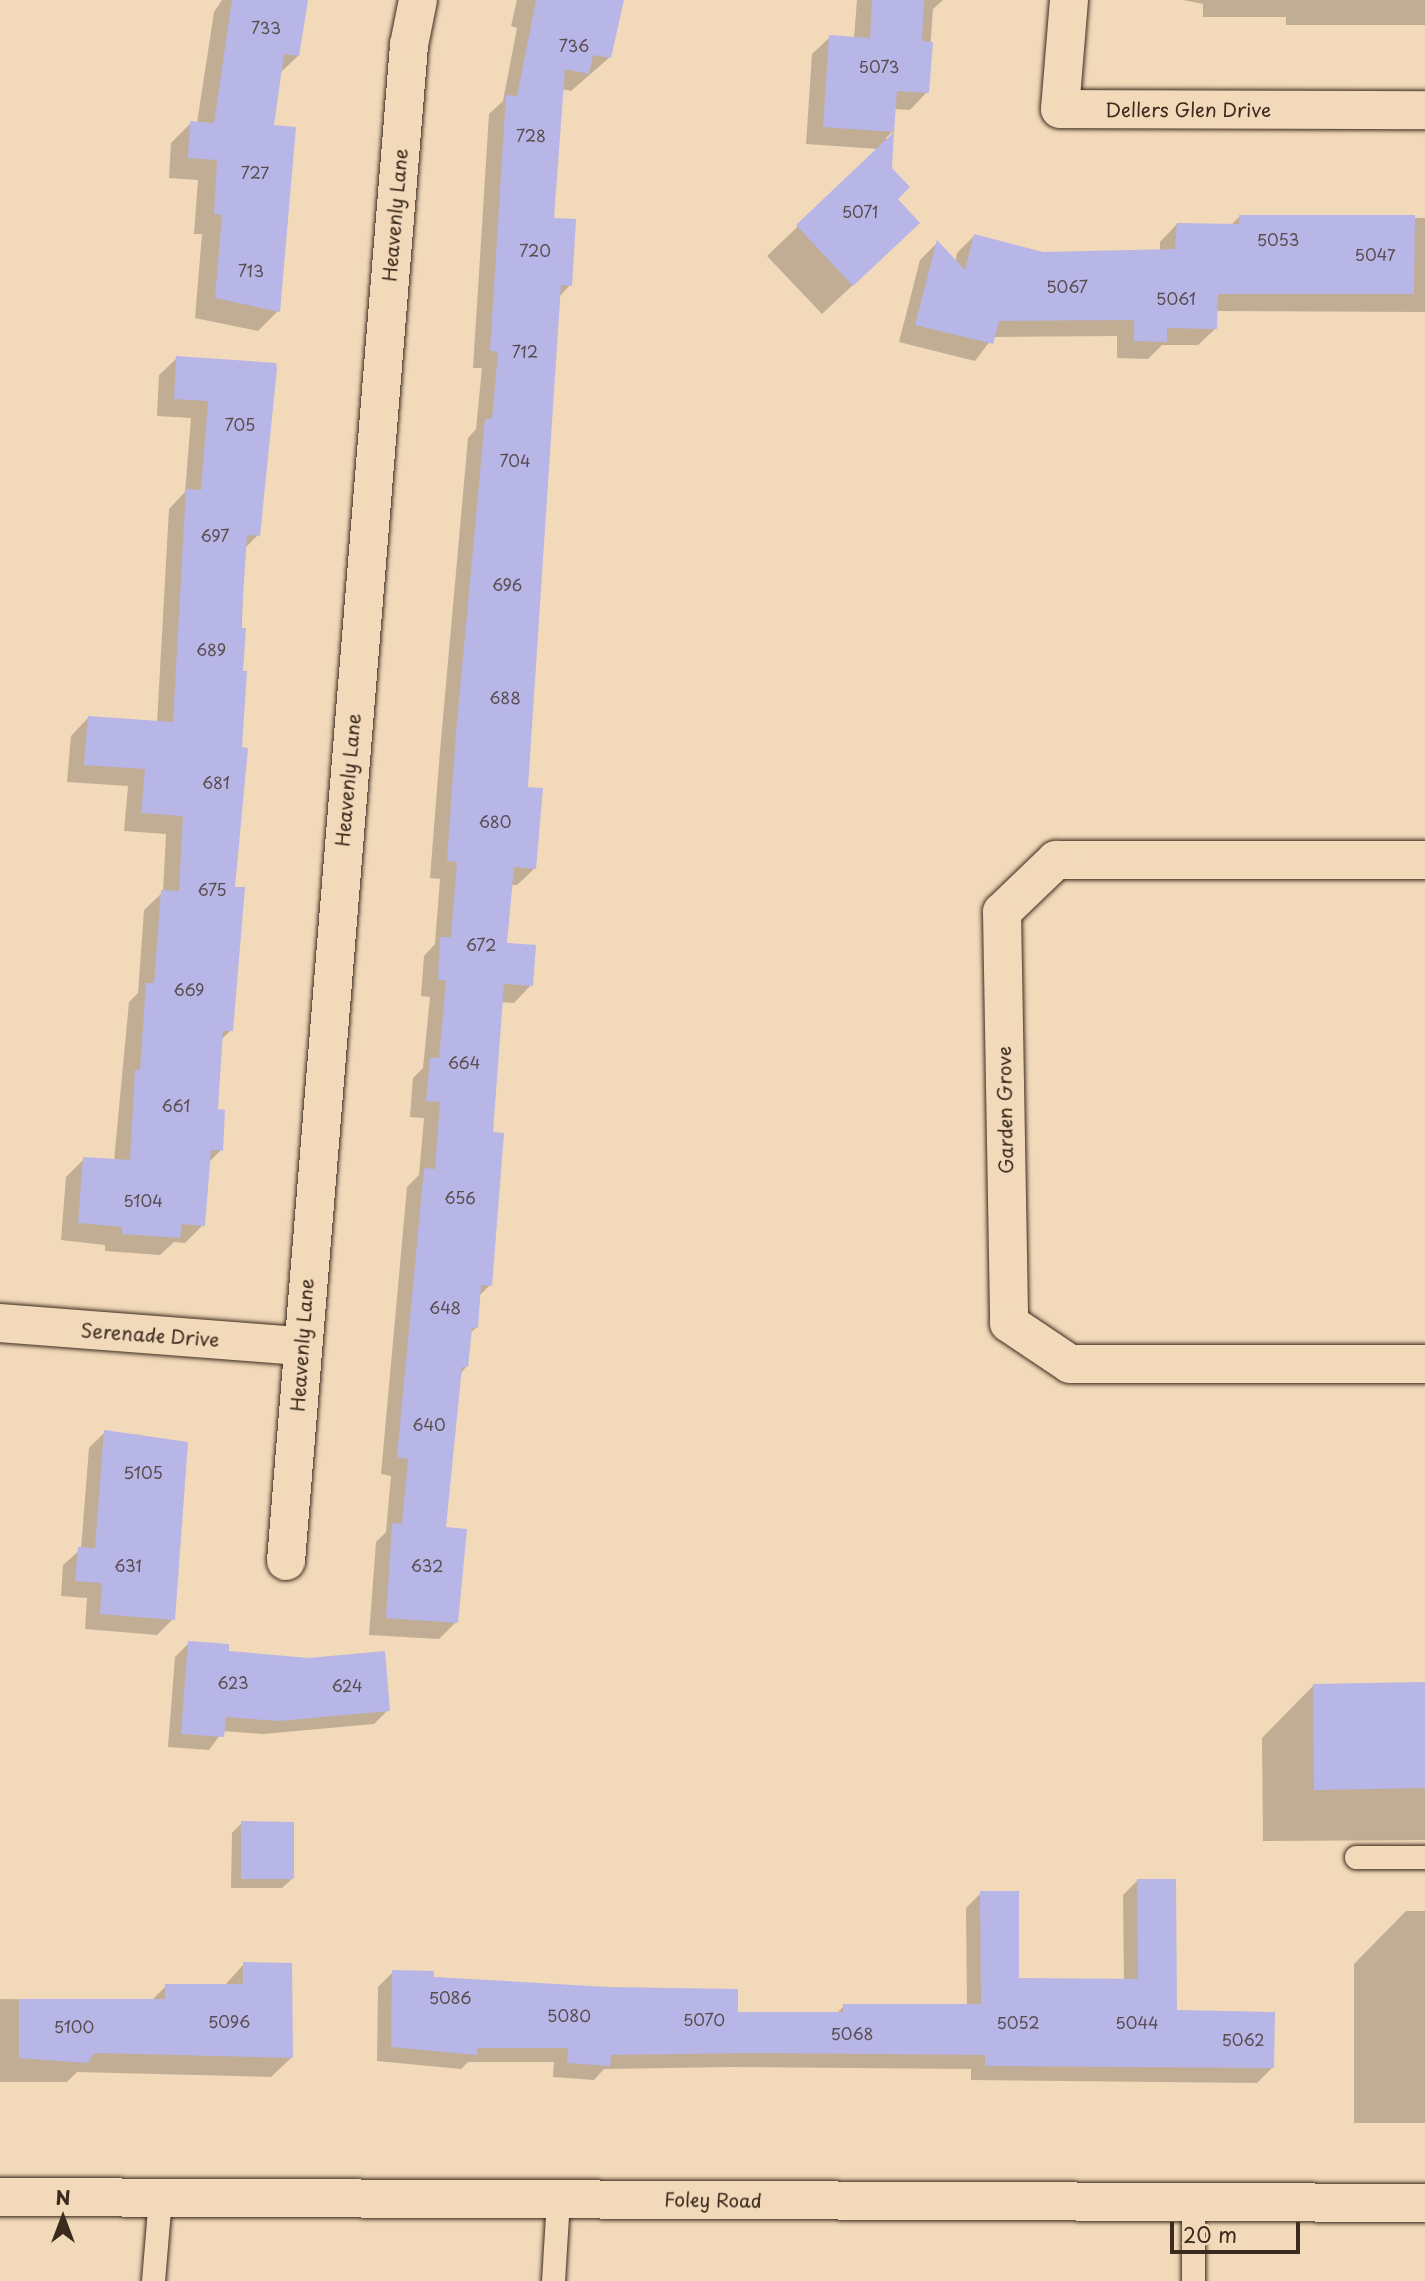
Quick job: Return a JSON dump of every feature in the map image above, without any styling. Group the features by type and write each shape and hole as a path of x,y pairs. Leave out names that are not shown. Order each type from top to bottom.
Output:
{"street":[{"name":"Heavenly Lane","path":"286,1560 301,1346 409,45 418,0"},
{"name":"Dellers Glen Drive","path":"1069,0 1060,109 1425,110"},
{"name":"Garden Grove","path":"1425,860 1056,860 1002,912 1009,1323 1070,1364 1425,1364"},
{"name":"Serenade Drive","path":"0,1323 301,1346"},
{"name":"Foley Road","path":"0,2197 1425,2203"}],"lane":[{"path":"1356,1857 1425,1857"},
{"path":"153,2281 160,2198"},
{"path":"553,2281 558,2199"},
{"path":"1193,2204 1194,2281"}],"building":[{"path":"232,0 308,0 299,56 284,54 274,125 296,127 280,312 215,298 222,215 214,214 217,160 188,158 190,121 214,123"},
{"path":"536,0 624,0 611,58 593,55 589,74 565,69 554,218 576,219 572,286 561,285 528,787 543,788 536,869 514,867 507,943 536,945 533,986 504,984 493,1132 504,1133 492,1286 481,1285 478,1328 472,1328 468,1367 462,1367 446,1527 467,1529 458,1623 386,1618 392,1523 402,1524 408,1459 397,1457 424,1168 435,1169 440,1102 426,1101 430,1058 439,1058 446,980 438,980 440,937 451,937 457,862 447,861 456,733 485,419 492,419 498,352 490,351 506,95 517,96"},
{"path":"872,0 924,0 922,41 933,42 929,93 897,91 894,132 823,127 829,35 870,38"},
{"path":"894,132 892,168 910,187 898,199 920,223 853,286 796,225"},
{"path":"1239,215 1415,215 1414,294 1218,294 1217,329 1167,328 1167,342 1134,341 1134,320 999,321 993,344 915,325 937,240 965,270 974,234 1043,252 1175,249 1177,223 1239,224"},
{"path":"176,356 276,363 277,368 260,536 247,535 241,628 246,628 243,671 247,671 242,747 248,748 235,887 245,887 233,1031 223,1031 218,1109 225,1110 223,1151 211,1150 205,1226 182,1224 180,1238 122,1234 122,1227 78,1223 83,1157 130,1160 135,1070 140,1070 146,983 154,983 161,890 179,891 183,816 141,813 145,769 84,765 88,716 173,722 186,489 201,490 208,401 174,399"},
{"path":"104,1430 188,1442 175,1620 100,1614 102,1583 75,1581 78,1547 95,1548"},
{"path":"188,1641 229,1644 229,1651 309,1658 385,1651 390,1711 278,1721 226,1717 224,1737 181,1734"},
{"path":"1425,1682 1425,1788 1314,1790 1313,1684"},
{"path":"241,1821 294,1822 294,1879 241,1879"},
{"path":"1137,1879 1176,1879 1177,2010 1275,2012 1274,2068 985,2066 985,2055 749,2053 611,2055 610,2066 567,2063 568,2048 477,2048 477,2055 391,2047 392,1970 434,1971 434,1977 608,1987 738,1989 738,2012 843,2012 843,2004 981,2004 980,1891 1019,1891 1019,1978 1138,1979"},
{"path":"243,1962 292,1963 293,2058 94,2053 88,2063 19,2058 19,1999 165,1999 165,1984 243,1984"}]}
